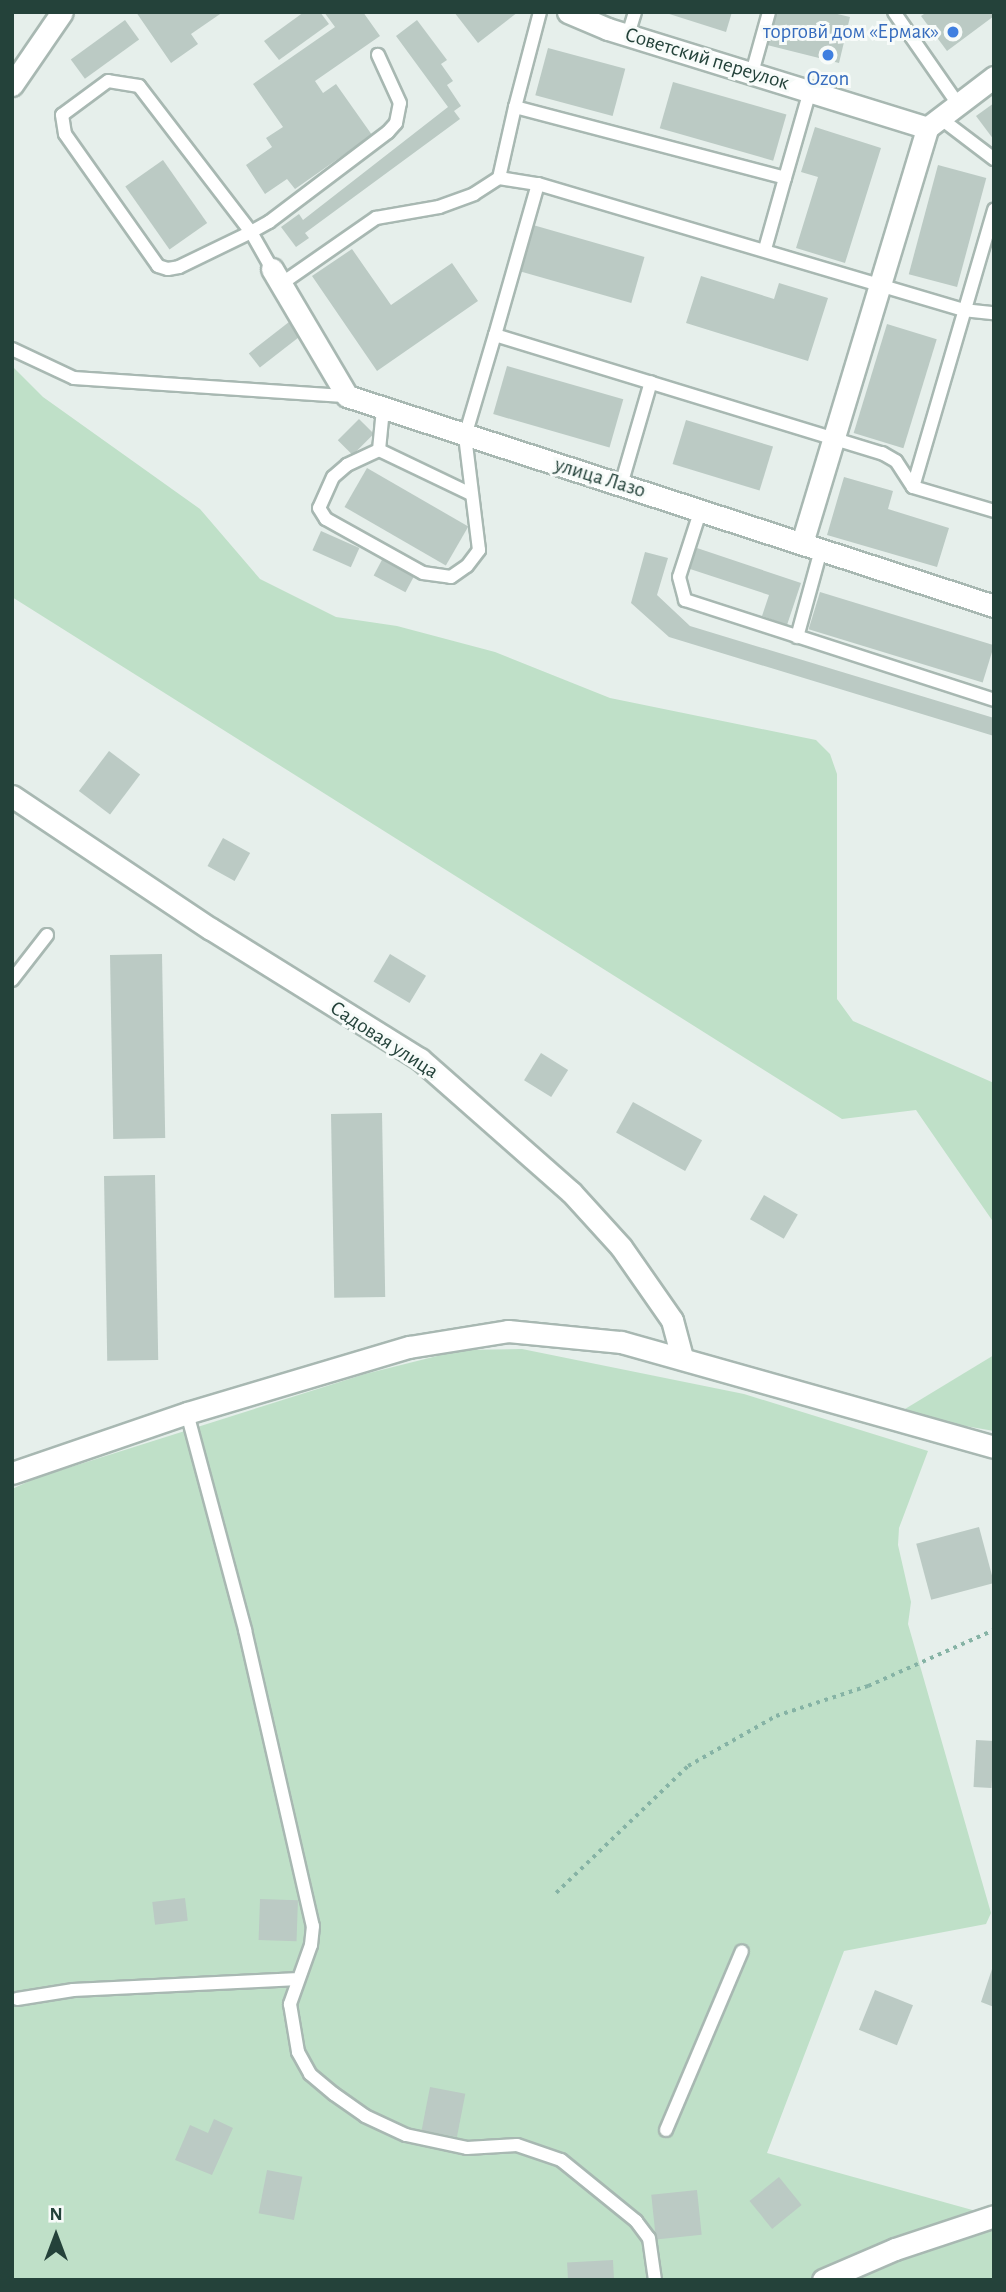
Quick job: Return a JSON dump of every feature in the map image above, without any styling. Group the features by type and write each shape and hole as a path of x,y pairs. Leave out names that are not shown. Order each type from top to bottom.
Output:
{"street":[{"path":"12,85 62,12"},
{"name":"Советский переулок","path":"568,12 628,35 810,91 934,123"},
{"path":"812,547 834,438 880,285 934,123 994,77"},
{"path":"276,277 347,396"},
{"name":"улица Лазо","path":"347,396 994,606"},
{"name":"Садовая улица","path":"12,796 211,929 420,1059 571,1192 621,1247 671,1320 682,1358"},
{"path":"12,1474 187,1413 462,1336 508,1331 577,1335 682,1358 994,1447"},
{"path":"823,2280 895,2249 994,2216"}],"lane":[{"path":"499,178 540,12"},
{"path":"628,35 635,12"},
{"path":"752,73 769,12"},
{"path":"894,12 958,104"},
{"path":"378,55 400,103 396,123 328,181 251,232 178,267 158,266 65,134 62,115 108,82 139,86 251,232 276,277 376,218 439,207 474,194 499,178 538,184 765,249 963,310 994,313"},
{"path":"765,249 810,91"},
{"path":"515,107 785,178"},
{"path":"934,123 994,159"},
{"path":"379,450 347,465 332,477 320,508 326,519 423,573 451,577 467,566 479,550 465,436 538,184"},
{"path":"913,487 994,210"},
{"path":"495,335 834,438 896,461 913,487 993,509"},
{"path":"12,349 74,378 347,396"},
{"path":"621,485 651,382"},
{"path":"379,450 383,409"},
{"path":"379,450 471,494"},
{"path":"701,509 679,577 685,600 994,700"},
{"path":"797,637 812,547"},
{"path":"12,980 47,935"},
{"path":"187,1413 245,1630 313,1926 290,2004 298,2052 310,2074 334,2094 365,2116 406,2135 467,2148 517,2145 561,2160 636,2221 649,2238 655,2280"},
{"path":"666,2130 742,1951"},
{"path":"17,1999 73,1990 294,1979"}],"path":[{"path":"556,1893 688,1766 776,1716 868,1686 994,1630"}],"green space":[{"path":"12,366 43,397 200,509 260,579 336,617 397,626 495,652 610,698 816,740 830,754 837,774 837,999 853,1021 994,1083 994,1223 916,1110 842,1119 12,597"},
{"path":"522,1349 744,1394 928,1451 899,1528 898,1545 911,1602 908,1624 991,1913 986,1924 844,1951 767,2153 994,2216 994,2280 12,2280 12,1489 36,1478 365,1374 461,1350"},
{"path":"994,1355 994,1431 948,1423 905,1409"}],"building":[{"path":"136,12 223,12 191,34 198,44 171,63"},
{"path":"304,12 320,12 329,24 279,60 264,41"},
{"path":"324,12 363,12 380,36 315,81 323,93 336,84 372,135 295,189 287,179 265,194 246,165 272,147 266,138 283,127 253,84 335,27"},
{"path":"454,12 518,12 478,43"},
{"path":"663,12 732,12 726,32"},
{"path":"775,12 829,12 850,17 839,63 767,45"},
{"name":"торговй дом «Ермак»","path":"927,12 994,12 994,16 947,51 921,16"},
{"path":"125,20 139,39 85,79 71,59"},
{"path":"417,20 447,60 441,64 453,81 447,85 461,106 454,111 460,119 305,233 309,238 296,247 281,227 299,214 303,220 448,107 396,36"},
{"path":"548,48 625,69 613,116 535,95"},
{"path":"673,82 786,115 773,161 660,128"},
{"path":"994,103 994,140 976,116"},
{"path":"815,127 881,148 845,263 796,248 818,177 801,172"},
{"path":"163,160 207,223 169,249 125,186"},
{"path":"938,165 986,178 957,287 909,274"},
{"path":"533,225 645,257 631,303 520,271"},
{"path":"352,249 391,305 452,263 478,301 377,371 312,276"},
{"path":"701,276 774,299 779,283 828,298 808,361 686,323"},
{"path":"289,322 300,336 260,368 249,353"},
{"path":"887,324 937,339 903,448 854,433"},
{"path":"507,366 623,399 610,447 493,414"},
{"path":"359,419 374,434 353,455 338,440"},
{"path":"686,420 773,447 760,491 673,464"},
{"path":"367,468 468,526 446,565 344,507"},
{"path":"844,477 893,491 888,509 949,528 937,567 827,535"},
{"path":"321,531 359,548 351,567 312,550"},
{"path":"694,547 801,583 787,625 762,616 769,595 687,568"},
{"path":"645,552 668,558 657,595 690,626 994,718 994,736 669,637 631,603"},
{"path":"384,556 416,573 405,592 374,575"},
{"path":"820,592 994,645 983,683 809,629"},
{"path":"109,751 140,774 110,814 79,791"},
{"path":"223,838 250,853 235,881 207,866"},
{"path":"162,954 165,1138 113,1139 110,955"},
{"path":"390,954 426,976 410,1003 374,981"},
{"path":"541,1053 568,1070 551,1097 524,1080"},
{"path":"633,1102 702,1140 685,1171 616,1133"},
{"path":"382,1113 385,1297 334,1298 331,1114"},
{"path":"155,1175 158,1360 107,1361 104,1176"},
{"path":"764,1195 798,1214 784,1239 750,1219"},
{"path":"979,1527 994,1583 931,1600 916,1544"},
{"path":"976,1740 994,1741 992,1788 974,1787"},
{"path":"185,1898 188,1921 155,1925 152,1902"},
{"path":"260,1899 298,1900 297,1941 259,1940"},
{"path":"994,1966 994,2007 981,2002"},
{"path":"875,1990 913,2005 897,2045 859,2030"},
{"path":"430,2087 465,2094 457,2137 422,2130"},
{"path":"214,2119 233,2128 212,2175 175,2160 190,2125 208,2133"},
{"path":"267,2170 302,2177 294,2220 259,2213"},
{"path":"779,2177 802,2205 772,2229 749,2201"},
{"path":"697,2190 702,2235 656,2240 651,2195"},
{"path":"613,2260 614,2280 568,2280 567,2262"}],"place":[{"name":"торговй дом «Ермак»","path":"953,32"},
{"name":"Ozon","path":"828,55"}]}
